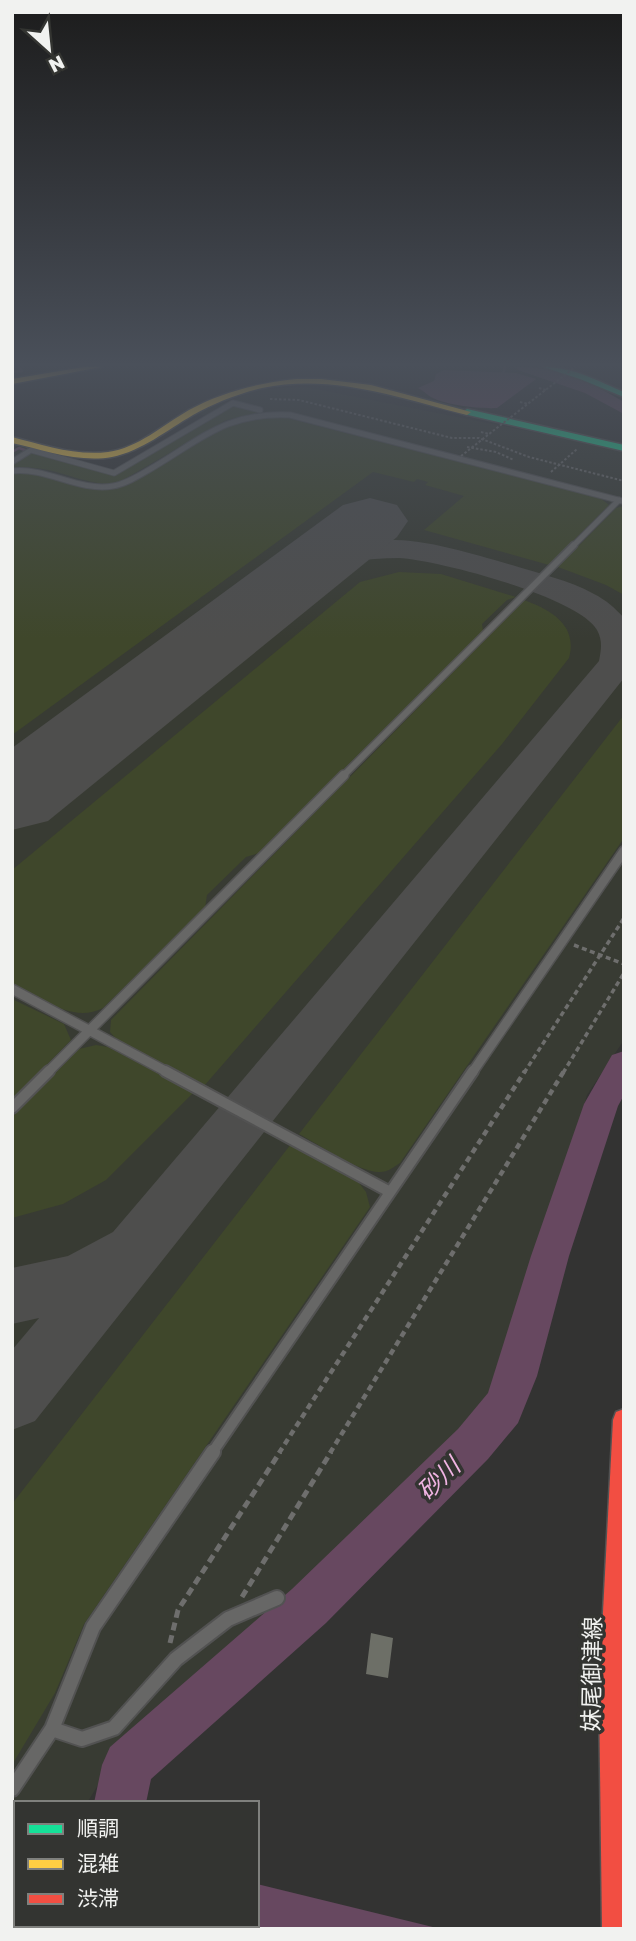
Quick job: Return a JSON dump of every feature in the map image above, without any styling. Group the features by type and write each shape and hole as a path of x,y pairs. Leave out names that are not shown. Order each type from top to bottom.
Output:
{"street":[{"name":"妹尾御津線","path":"616,1929 611,1689 624,1420"}],"lane":[{"path":"58,458 114,473 140,458"},
{"path":"12,471 38,470 95,487 116,486 165,458"},
{"path":"455,458 621,501"},
{"path":"12,1108 621,501"},
{"path":"12,1789 52,1730 93,1628 624,851"},
{"path":"12,989 390,1192"},
{"path":"52,1730 82,1739 114,1728 176,1658 228,1619 277,1598"}],"path":[{"path":"531,458 624,481"},
{"path":"542,480 567,458"},
{"path":"176,1658 170,1644 178,1610 624,918"},
{"path":"563,940 624,964"},
{"path":"228,1619 624,973"}],"shaded area":[{"path":"12,458 62,458 114,472 137,458 624,458 624,1040 587,1095 539,1263 492,1404 406,1495 120,1749 88,1801 14,1801 12,1921"},
{"path":"259,1884 441,1929 113,1929 259,1927"}],"green space":[{"path":"23,458 48,458 114,475 144,458 161,458 116,484 103,484 39,468 12,469 12,464"},
{"path":"174,458 442,458 600,498 609,505 549,565 424,530 464,496 425,485 428,482 417,479 414,482 373,472 12,735 12,474 33,472 103,490 128,485"},
{"path":"624,506 624,595 606,585 558,567 616,508"},
{"path":"399,572 441,574 516,597 507,600 482,624 483,631 259,853 246,857 207,895 205,908 103,1008 80,1013 68,1011 12,983 12,870 360,582"},
{"path":"524,600 560,620 570,636 569,658 502,744 204,1086 120,1043 110,1032 111,1020"},
{"path":"624,715 624,838 400,1163 386,1171 372,1171 351,1163 299,1134"},
{"path":"12,999 64,1024 71,1040 12,1100"},
{"path":"96,1045 108,1047 194,1092 106,1180 63,1204 12,1218 12,1117 79,1049"},
{"path":"291,1144 359,1183 366,1192 370,1207 84,1624 55,1693 12,1765 12,1504"}],"building":[{"path":"371,1633 393,1638 388,1678 366,1674"}],"waterway":[{"name":"砂川","path":"120,1801 128,1765 309,1606 473,1444 503,1408 516,1376 550,1256 601,1104 624,1064"}],"taxiway":[{"path":"12,1399 617,663 619,643 613,626 599,611 581,600 540,583 452,558 412,550 369,550 320,560"},
{"path":"12,1296 85,1277 124,1254"}],"runway":[{"path":"12,798 370,521"}],"traffic: jam":[{"path":"616,1929 611,1689 624,1420"}]}
